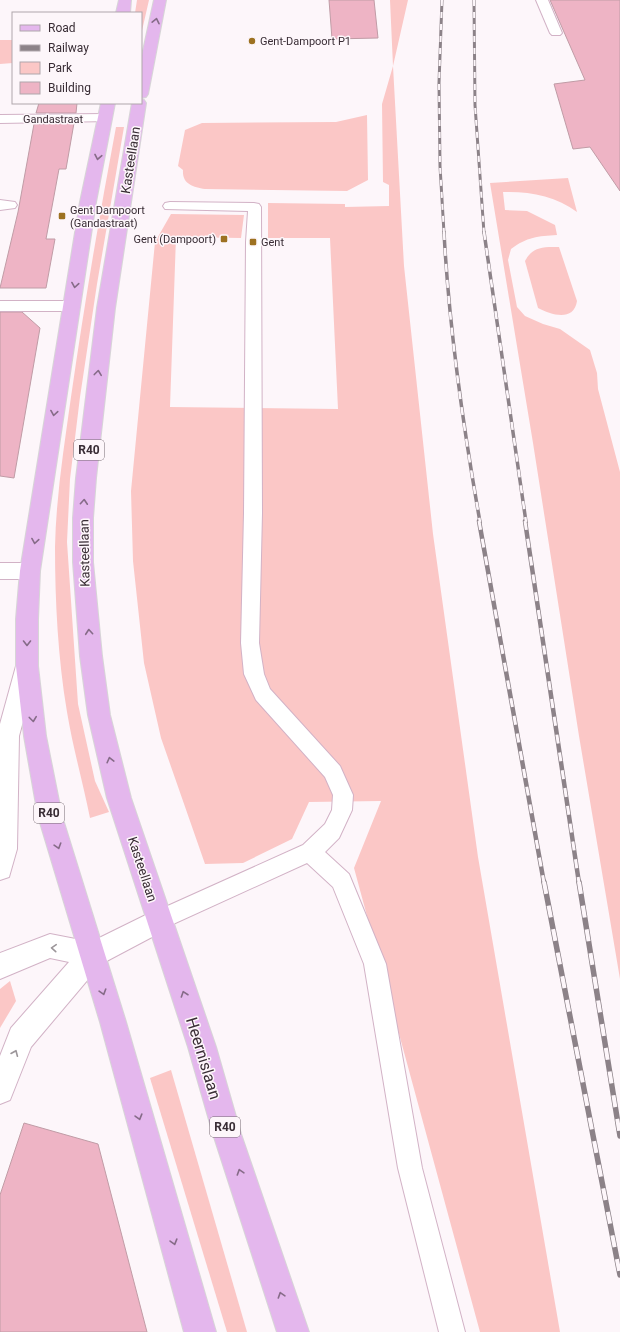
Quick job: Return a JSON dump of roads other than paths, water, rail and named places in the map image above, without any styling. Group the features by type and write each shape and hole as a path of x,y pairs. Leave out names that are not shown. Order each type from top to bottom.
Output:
{"main road":[{"path":"123,12 125,0"},
{"path":"142,89 160,0"},
{"name":"Kasteellaan","path":"139,104 104,324 86,478 83,518 83,562 91,656 99,715 119,798 160,920"},
{"name":"R40","path":"107,111 88,202 30,571 26,619 27,666 35,736 50,816 113,1022 200,1332"},
{"name":"Heernislaan","path":"160,920 202,1047 227,1134 294,1332"}],"street":[{"name":"Gandastraat","path":"0,119 107,111"},
{"path":"0,306 71,306"},
{"path":"0,571 30,571"},
{"path":"0,869 5,849 8,736 27,666"},
{"path":"0,1090 21,1038 92,955 160,920"},
{"path":"0,966 50,946 92,955"}],"lane":[{"path":"542,0 556,33"},
{"path":"160,920 310,852 332,831 342,810 343,795 333,772 262,694 254,674 250,643 254,513 254,207 170,206"},
{"path":"310,852 341,882 375,964 410,1168 452,1332"}],"railway":[{"path":"442,0 439,83 440,166 444,233"},
{"path":"474,0 475,105 484,233"},
{"path":"444,232 453,341 468,450 480,522"},
{"path":"484,232 526,522"},
{"path":"479,521 544,883"},
{"path":"525,521 579,883"},
{"path":"544,882 620,1275"},
{"path":"579,882 620,1136"}],"place":[{"name":"Gent-Dampoort P1","path":"252,41"},
{"name":"Gent Dampoort (Gandastraat)","path":"62,216"},
{"name":"Gent (Dampoort)","path":"224,239"},
{"name":"Gent","path":"253,242"}]}
